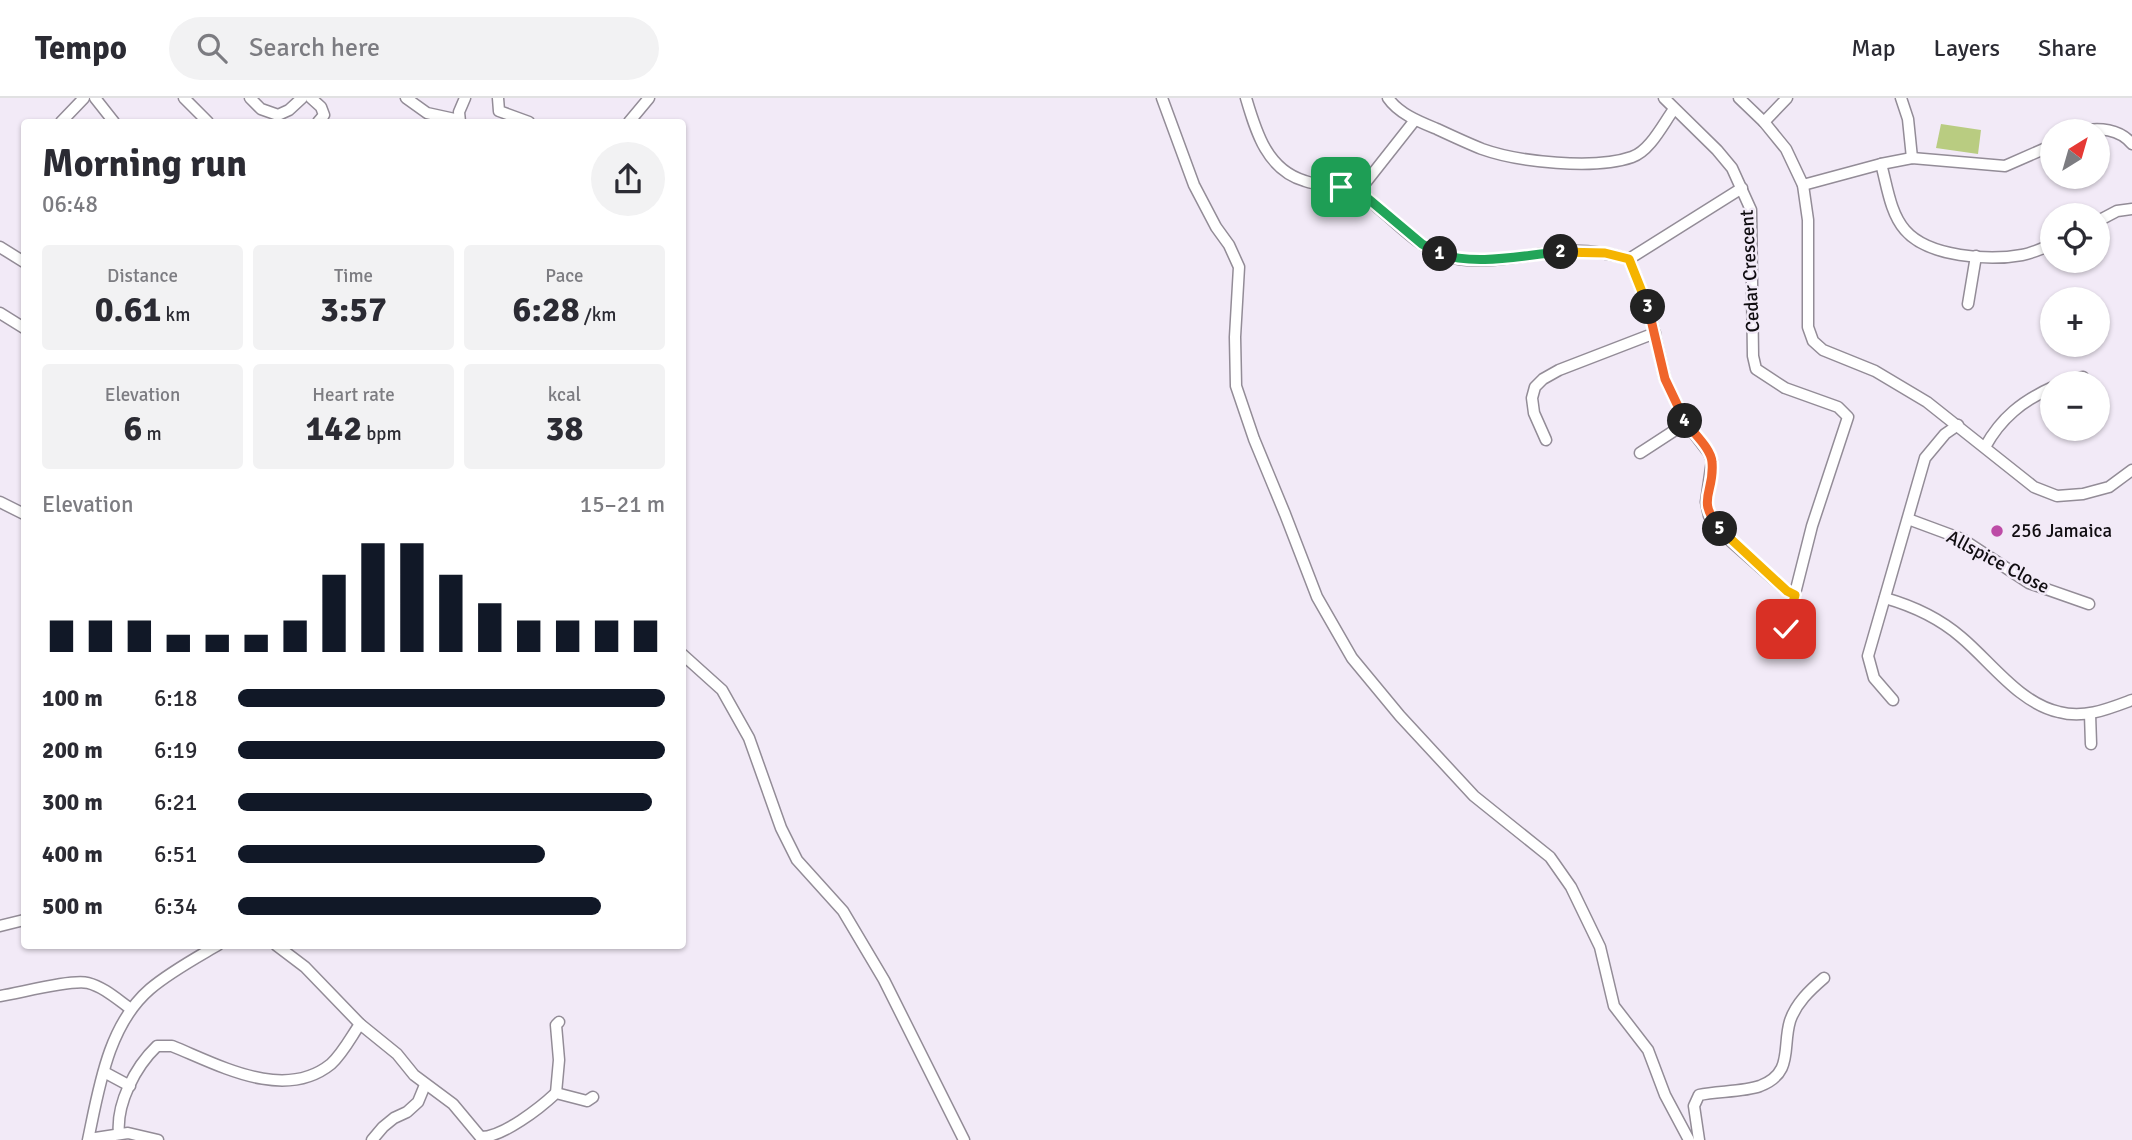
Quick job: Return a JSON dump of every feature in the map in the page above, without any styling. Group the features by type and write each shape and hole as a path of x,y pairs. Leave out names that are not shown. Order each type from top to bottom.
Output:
{"street":[{"path":"64,119 84,98"},
{"path":"95,98 112,119"},
{"path":"184,98 205,119"},
{"path":"250,98 277,119 302,98"},
{"path":"311,98 321,107 324,115 321,119"},
{"path":"406,98 427,113 451,119"},
{"path":"459,119 465,98"},
{"path":"498,98 499,111 521,119"},
{"path":"632,119 649,98"},
{"path":"1162,98 1195,185 1239,267 1235,337 1237,386 1254,439 1317,597 1352,658 1400,716 1474,796 1550,857 1571,887 1600,947 1614,1006 1648,1050 1665,1095 1689,1140"},
{"path":"1246,98 1256,132 1268,156 1286,172 1304,181 1359,191 1422,244 1442,255 1486,259 1571,251 1605,253 1629,259 1742,188"},
{"path":"1388,98 1393,105 1415,120 1483,149 1521,158 1596,164 1635,156 1646,147 1674,109"},
{"name":"Cedar Crescent","path":"1664,98 1732,168 1751,210 1753,356 1756,369 1785,388 1838,407 1848,417 1812,526 1795,595"},
{"path":"1739,98 1764,121 1786,149 1803,186 1808,220 1808,327 1813,341 1823,350 1887,378 1927,401 2034,487 2057,495 2083,494 2109,487 2132,470"},
{"path":"1764,121 1787,98"},
{"path":"1900,98 1908,118 1912,158"},
{"path":"1359,191 1415,120"},
{"path":"2110,130 2126,136 2132,144"},
{"path":"1803,186 1912,158 2005,166 2040,151"},
{"path":"1881,164 1893,207 1904,229 1924,246 1998,258 2024,255 2040,249"},
{"path":"2110,215 2132,209"},
{"path":"0,247 21,260"},
{"path":"1968,303 1976,256"},
{"path":"1629,259 1649,310 1665,379 1686,423 1712,461 1706,502 1709,516 1727,538 1795,595 1786,629"},
{"path":"0,313 21,326"},
{"path":"1546,440 1534,413 1532,398 1535,387 1543,379 1559,370 1655,333"},
{"path":"1985,447 1995,429 2015,409 2040,393"},
{"path":"1640,453 1686,423"},
{"path":"1893,700 1874,678 1868,656 1925,458 1945,434 1958,425"},
{"path":"0,502 21,512"},
{"name":"Allspice Close","path":"1908,519 1962,540 2029,583 2089,604"},
{"path":"1885,598 1910,605 1942,624 1960,636 2010,683 2034,701 2059,712 2090,714 2132,700"},
{"path":"686,658 722,691 749,738 781,828 797,860 842,911 884,980 964,1140"},
{"path":"2090,714 2091,744"},
{"path":"0,926 21,921"},
{"path":"158,1140 128,1133 88,1139 114,1038 131,1009 150,988 203,949"},
{"path":"281,949 305,967 360,1024 397,1054 425,1085 453,1104 482,1138 502,1130 556,1093 559,1060 556,1025 559,1022"},
{"path":"1699,1140 1694,1106 1699,1095 1756,1088 1768,1083 1784,1064 1789,1023 1796,1008 1824,978"},
{"path":"0,996 67,983 87,982 131,1009"},
{"path":"119,1134 118,1122 130,1086 147,1056 157,1046 172,1046 266,1081 300,1078 317,1073 332,1063 360,1024"},
{"path":"104,1072 130,1086"},
{"path":"372,1140 383,1127 407,1112 418,1101 425,1085"},
{"path":"556,1093 587,1101 593,1097"}],"green space":[{"path":"1941,124 1981,130 1978,154 1936,148"}],"place":[{"name":"256 Jamaica","path":"1997,531"}],"route":[{"path":"1341,187 1359,191 1422,244 1442,255 1486,259 1571,251 1605,253 1629,259 1649,310 1665,379 1686,423 1712,461 1706,502 1709,516 1727,538 1795,595 1786,629"}]}
